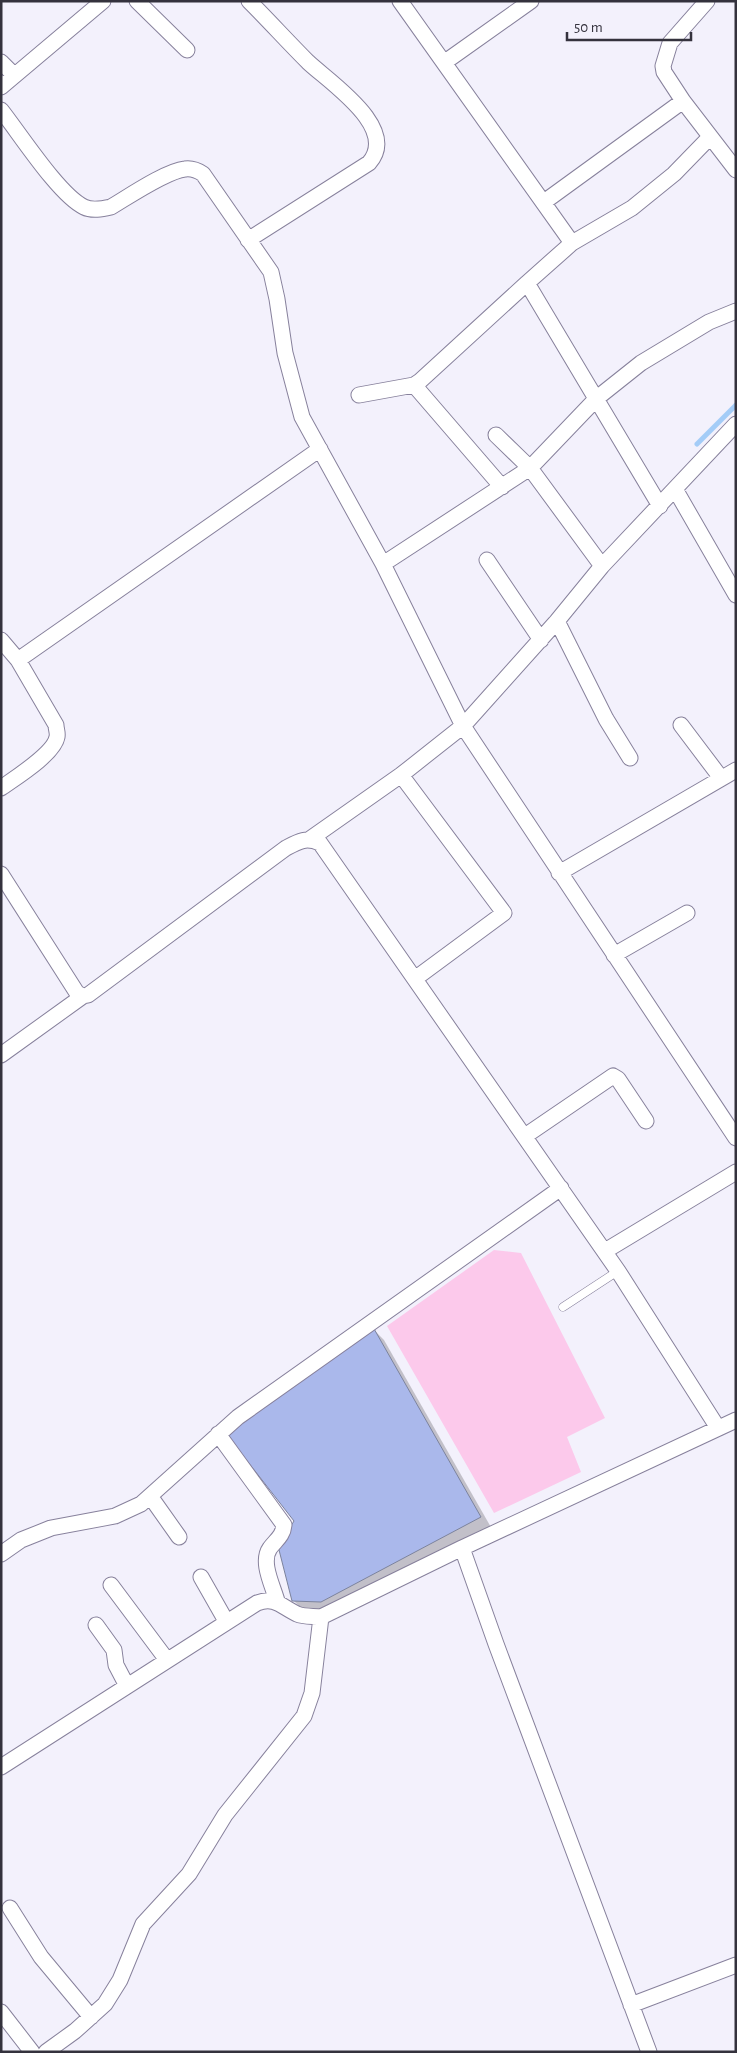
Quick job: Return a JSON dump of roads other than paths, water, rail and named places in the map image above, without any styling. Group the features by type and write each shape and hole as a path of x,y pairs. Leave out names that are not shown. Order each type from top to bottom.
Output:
{"street":[{"path":"1,87 103,1"},
{"path":"137,1 187,50"},
{"path":"248,240 369,163 378,149 377,139 367,119 352,99 310,64 249,1"},
{"path":"400,1 572,243"},
{"path":"445,62 532,1"},
{"path":"707,1 670,43 664,58 664,72 709,138 736,170"},
{"path":"1,62 14,75"},
{"path":"544,202 683,101"},
{"path":"1,110 60,186 86,208 100,210 110,207 172,173 184,169 194,169 203,174 271,272 278,299 285,354 302,416 384,564 463,726 736,1138"},
{"path":"359,395 414,385 572,243 632,208 674,174 709,138"},
{"path":"527,283 660,506"},
{"path":"384,564 530,468 596,398 667,347 709,322 736,311"},
{"path":"414,385 502,488"},
{"path":"1,1055 286,848 298,841 310,839 401,775 463,726 541,640 602,566 736,424"},
{"path":"496,435 530,468 602,566"},
{"path":"18,660 320,449"},
{"path":"675,489 736,595"},
{"path":"487,560 541,640"},
{"path":"557,621 606,719 630,758"},
{"path":"1,640 18,660 56,725 58,736 54,746 39,760 1,788"},
{"path":"681,725 721,778"},
{"path":"559,873 736,770"},
{"path":"401,775 504,913 416,978"},
{"path":"310,839 320,843 416,978 605,1251 718,1428"},
{"path":"1,874 77,993 84,996"},
{"path":"614,955 687,913"},
{"path":"524,1136 613,1076 618,1079 646,1121"},
{"path":"605,1251 736,1172"},
{"path":"1,1554 21,1540 52,1528 115,1516 133,1509 218,1434 262,1399 561,1188"},
{"path":"1,1766 257,1603 264,1600 277,1601 299,1615 321,1617 462,1548 736,1420"},
{"path":"218,1434 284,1525 282,1534 272,1545 267,1557 267,1568 277,1601"},
{"path":"150,1496 178,1537"},
{"path":"462,1548 496,1644 649,2052"},
{"path":"200,1578 226,1621"},
{"path":"111,1585 167,1660"},
{"path":"46,2052 91,2017 113,1993 143,1924 190,1874 225,1815 304,1716 312,1693 321,1617"},
{"path":"96,1625 112,1646 116,1665 127,1686"},
{"path":"10,1908 58,1981 91,2017"},
{"path":"631,2005 736,1965"},
{"path":"1,2012 32,2052"}],"lane":[{"path":"563,1307 618,1271"}],"waterway":[{"path":"697,444 736,405"}]}
